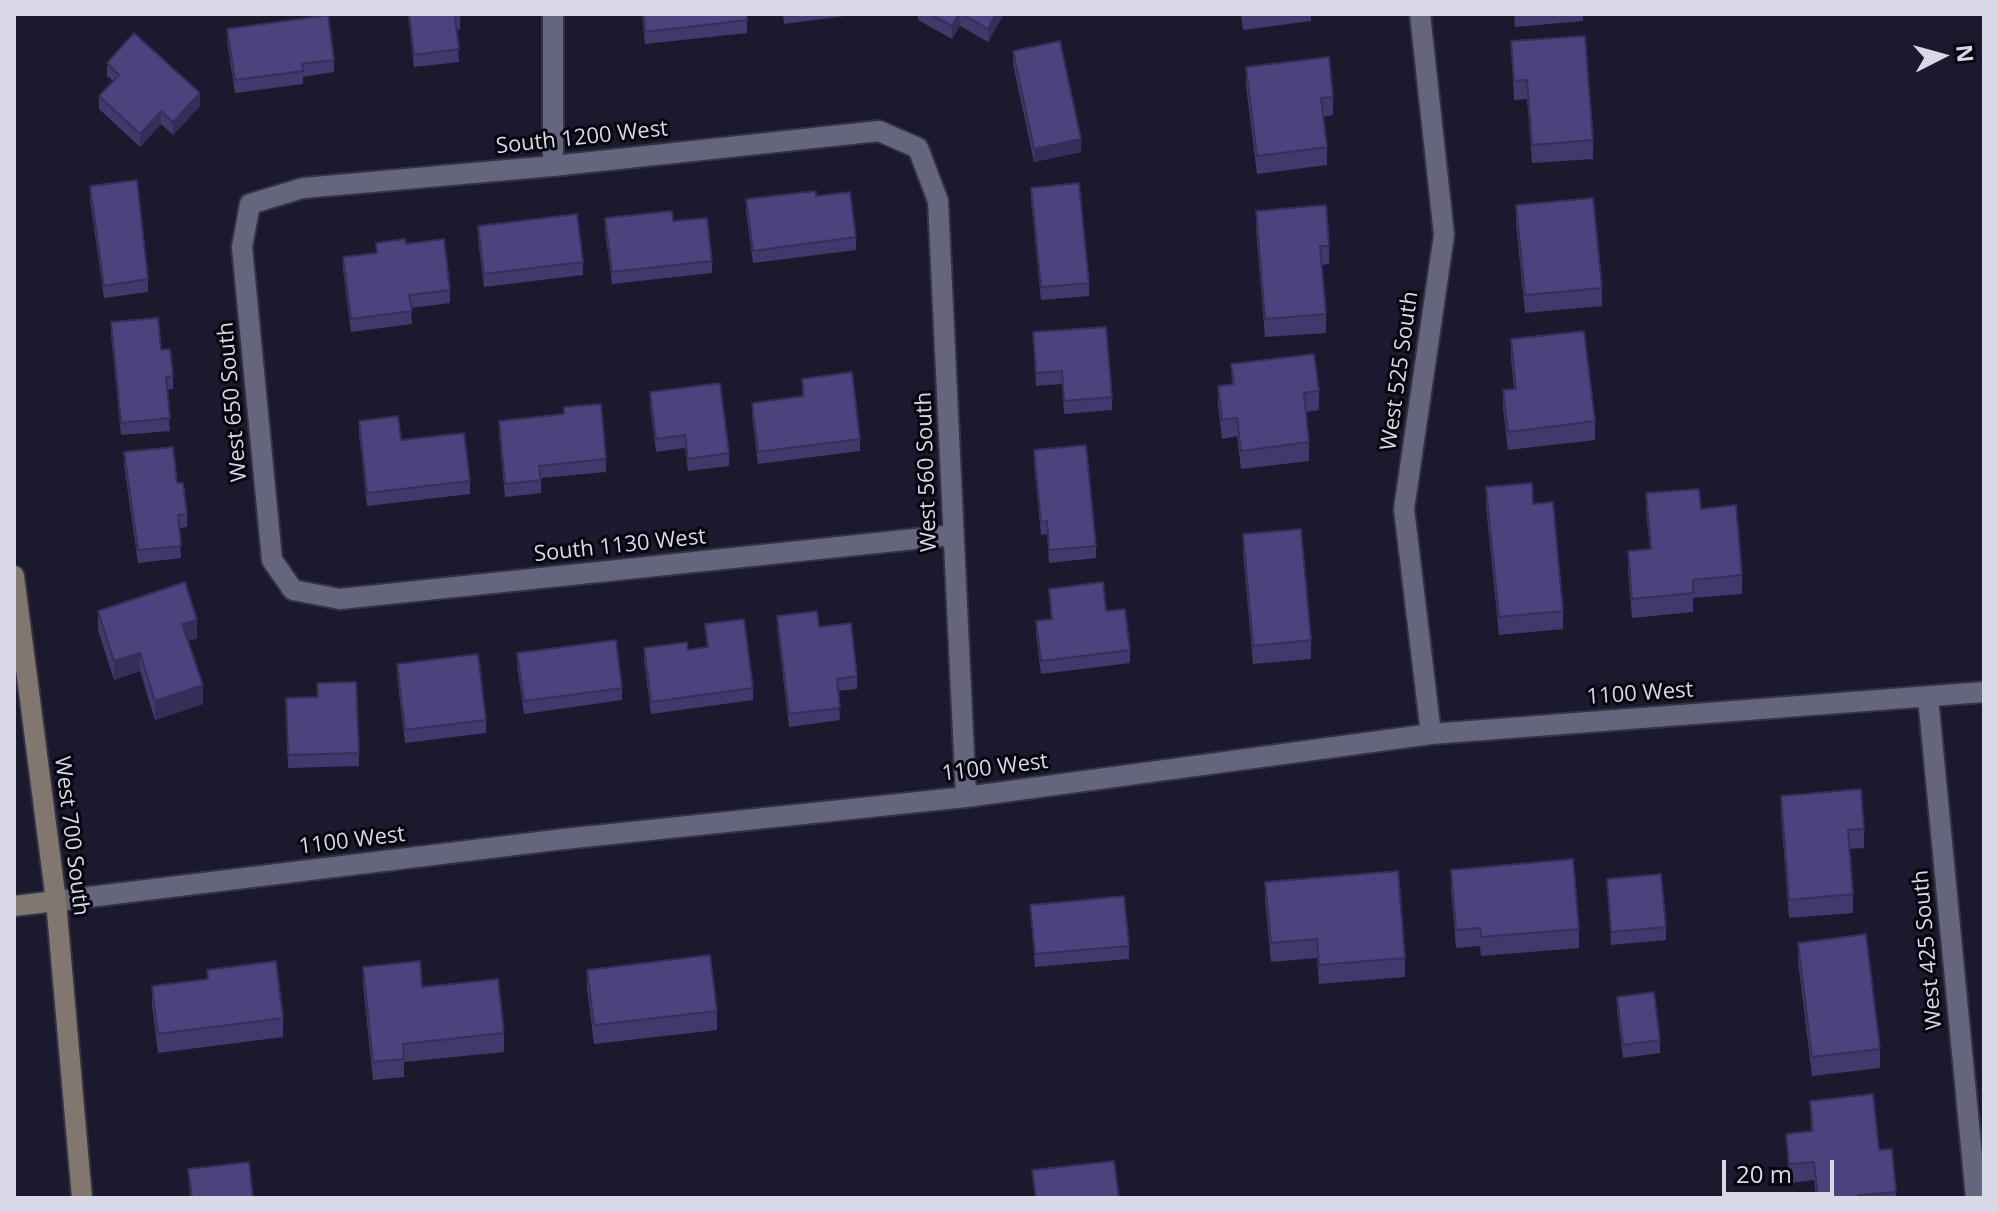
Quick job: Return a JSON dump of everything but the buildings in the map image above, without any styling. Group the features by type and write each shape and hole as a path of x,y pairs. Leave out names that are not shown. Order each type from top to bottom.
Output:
{"street":[{"path":"553,14 553,166"},
{"name":"West 525 South","path":"1420,14 1444,235 1404,509 1431,734"},
{"name":"South 1200 West","path":"250,204 303,188 553,166 879,131 918,148"},
{"name":"West 560 South","path":"918,148 938,201 966,797"},
{"name":"West 650 South","path":"250,204 242,247 272,560 293,590"},
{"name":"South 1130 West","path":"293,590 340,599 953,535"},
{"name":"West 700 South","path":"14,576 56,901 82,1198"},
{"name":"1100 West","path":"14,906 564,839 966,797 1431,734 1984,692"},
{"name":"West 425 South","path":"1928,697 1976,1198"}]}
